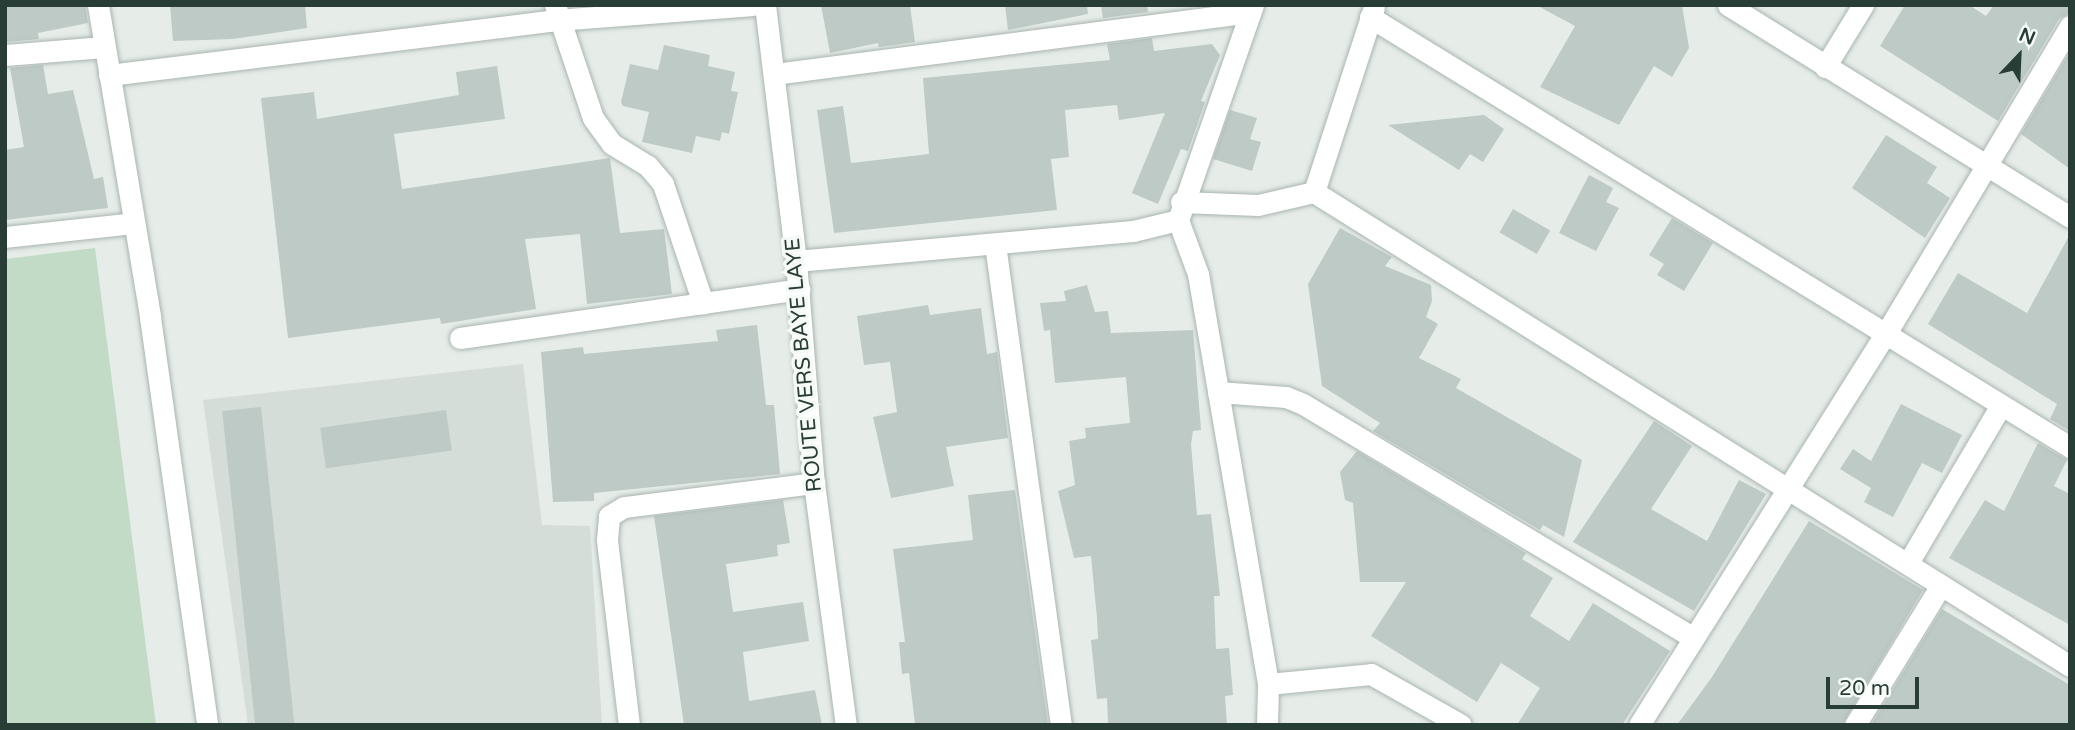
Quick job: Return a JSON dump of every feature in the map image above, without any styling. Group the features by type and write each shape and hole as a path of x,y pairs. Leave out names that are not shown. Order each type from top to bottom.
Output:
{"street":[{"path":"98,5 134,222 207,725"},
{"path":"109,75 556,13 752,5"},
{"name":"ROUTE VERS BAYE LAYE","path":"765,5 799,289 814,483 846,725"},
{"path":"1728,5 2070,218"},
{"path":"1825,67 1863,5"},
{"path":"774,74 1251,9 1179,211 1198,274 1268,684 1267,725"},
{"path":"1314,192 1373,11 1885,335 2070,447"},
{"path":"556,13 593,118 612,144 648,166 663,184 703,303"},
{"path":"1640,725 1786,487 1885,335 2070,26"},
{"path":"5,55 104,47"},
{"path":"796,261 1133,231 1179,211 1258,205 1314,192 2070,666"},
{"path":"5,237 134,222"},
{"path":"995,244 1061,725"},
{"path":"460,338 799,289"},
{"path":"1218,391 1286,397 1303,404 1693,637"},
{"path":"1908,564 2001,405"},
{"path":"629,725 607,540 609,516 624,507 814,483"},
{"path":"1855,725 1941,585"},
{"path":"1268,684 1371,674 1461,725"}],"shaded area":[{"path":"523,364 542,525 590,526 602,725 248,725 203,400"}],"green space":[{"path":"95,248 156,725 5,725 5,259"}],"building":[{"path":"5,5 85,5 88,23 38,33 39,39 6,42"},
{"path":"170,5 305,5 307,28 233,39 173,41"},
{"path":"821,5 910,5 915,42 879,47 878,43 830,53"},
{"path":"1005,5 1087,5 1088,14 1008,30"},
{"path":"1101,5 1147,5 1148,12 1103,18"},
{"path":"1536,5 1682,5 1689,48 1672,77 1654,66 1619,125 1540,87 1575,26"},
{"path":"1905,5 1969,5 1986,16 1994,5 2070,5 2070,13 2059,19 1998,121 1880,46"},
{"path":"1152,38 1154,51 1212,44 1220,55 1201,101 1205,102 1188,151 1181,149 1158,204 1132,193 1165,113 1119,120 1117,105 1065,110 1069,157 1051,159 1057,210 834,233 817,110 843,106 851,163 929,154 923,78 1110,60 1107,44"},
{"path":"664,45 710,55 708,66 735,72 731,91 738,92 729,134 722,132 720,141 696,136 692,153 642,142 649,112 623,106 621,102 630,64 658,70"},
{"path":"2070,52 2070,169 2021,134"},
{"path":"43,65 48,94 73,90 94,179 103,177 108,208 5,220 5,150 24,147 10,68"},
{"path":"497,66 505,119 394,134 402,189 610,158 620,233 664,229 672,294 587,304 580,234 525,239 536,309 441,324 440,318 288,338 261,98 314,92 317,119 459,95 456,72"},
{"path":"1230,110 1257,118 1250,139 1261,142 1252,171 1213,159"},
{"path":"1484,115 1504,129 1483,162 1470,154 1459,170 1388,125"},
{"path":"1886,135 1937,167 1927,183 1950,198 1925,238 1852,188"},
{"path":"1589,175 1613,188 1606,202 1619,208 1596,251 1559,233"},
{"path":"1513,209 1550,230 1537,254 1500,232"},
{"path":"1672,218 1713,243 1684,291 1657,275 1664,264 1649,255"},
{"path":"1340,228 1392,257 1385,266 1431,285 1432,301 1426,317 1438,324 1419,358 1461,379 1456,388 1582,460 1564,537 1543,525 1540,530 1373,431 1380,423 1322,386 1308,284"},
{"path":"2070,234 2070,431 2050,419 2057,404 1928,324 1958,273 2027,313"},
{"path":"1087,285 1095,312 1108,311 1111,333 1193,330 1201,430 1193,431 1191,444 1197,515 1211,514 1220,596 1214,596 1216,649 1229,648 1233,695 1225,696 1227,725 1108,725 1107,698 1097,699 1091,640 1098,639 1091,556 1074,558 1058,491 1075,485 1069,441 1086,438 1085,428 1130,423 1126,377 1055,383 1050,330 1044,331 1040,303 1066,301 1064,291"},
{"path":"928,305 930,315 981,308 987,354 997,352 1008,438 946,447 954,486 891,498 873,417 897,412 890,362 864,365 857,316"},
{"path":"757,325 766,405 774,405 780,474 594,493 594,501 553,502 541,352 583,347 584,354 718,341 716,330"},
{"path":"1901,404 1962,435 1942,473 1922,463 1893,517 1864,502 1871,488 1840,469 1853,449 1871,461"},
{"path":"261,407 294,725 255,725 222,411"},
{"path":"446,410 452,451 326,468 320,428"},
{"path":"1654,421 1692,446 1651,509 1707,541 1739,480 1766,494 1694,611 1573,542"},
{"path":"2038,443 2067,460 2054,486 2070,494 2070,625 1949,558 1985,500 2004,511"},
{"path":"1357,451 1526,553 1522,559 1553,578 1530,616 1569,641 1593,603 1670,651 1622,725 1517,725 1540,688 1501,663 1477,702 1371,636 1406,582 1360,582 1353,503 1345,500 1340,472"},
{"path":"1015,490 1048,725 915,725 909,673 902,674 899,642 905,642 893,549 973,540 968,495"},
{"path":"783,500 790,543 777,545 778,556 726,564 733,612 803,602 809,641 743,652 749,701 815,690 822,725 684,725 654,516"},
{"path":"1809,521 1923,590 1842,725 1677,725 1712,677"},
{"path":"1942,609 2070,685 2070,725 1871,725"}]}
